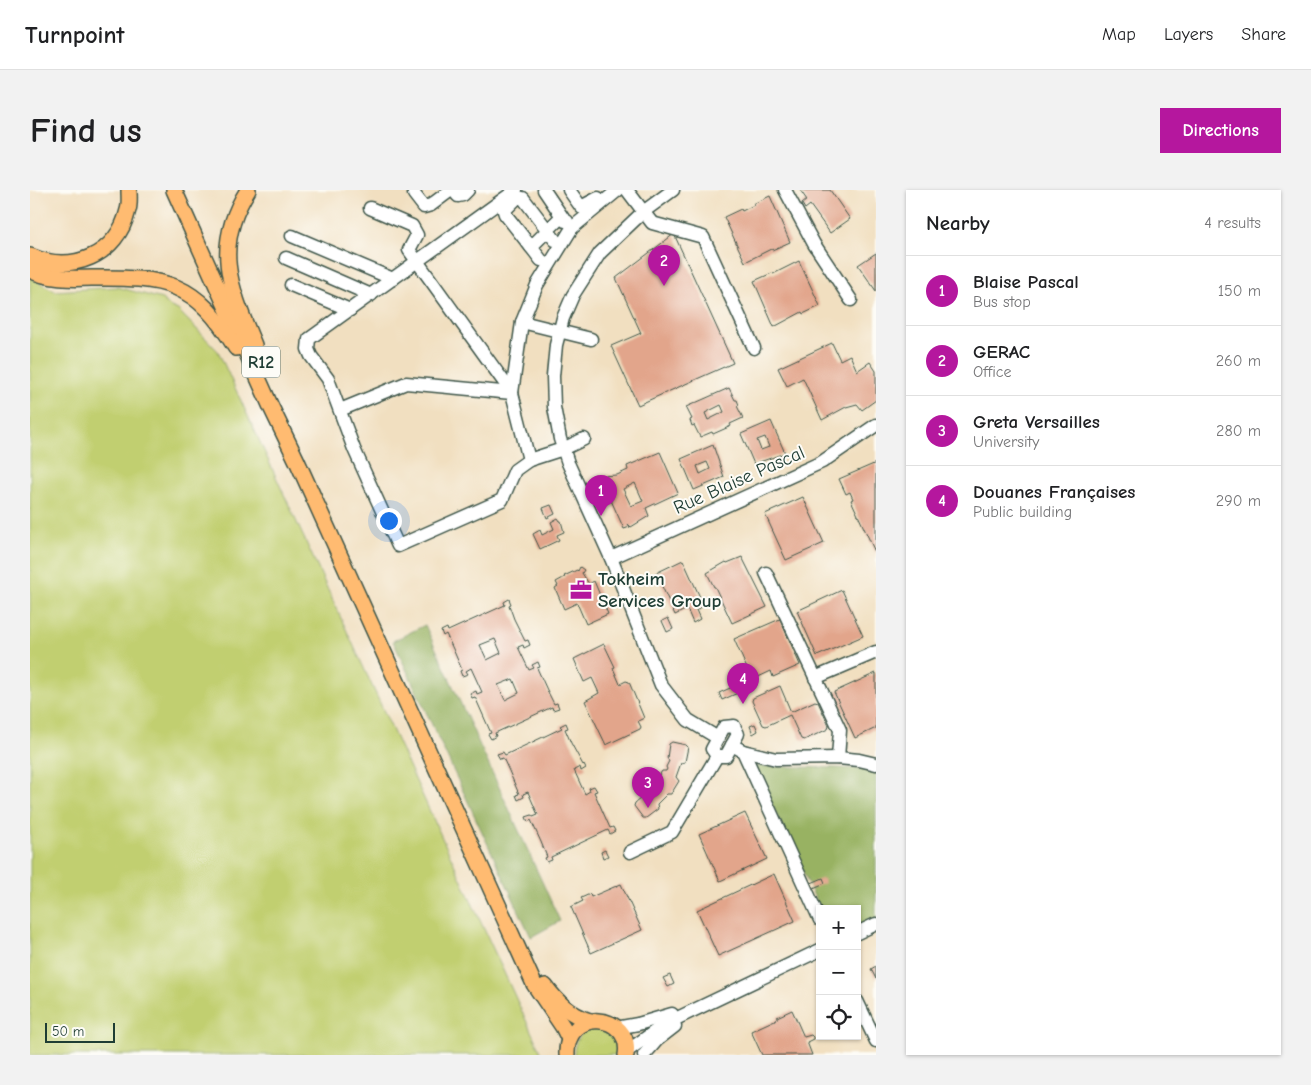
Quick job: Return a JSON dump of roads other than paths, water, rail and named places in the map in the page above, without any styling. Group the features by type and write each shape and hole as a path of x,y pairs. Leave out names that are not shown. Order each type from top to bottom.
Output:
{"main road":[{"path":"30,256 43,262 61,264 77,262 95,256 112,242 121,228 128,209 129,190"},
{"name":"R12","path":"174,190 534,984 564,1027 569,1039"},
{"name":"R12","path":"248,190 237,208 229,232 227,255 231,282 245,322 294,438 298,461"},
{"name":"R12","path":"30,270 50,277 81,279 124,278 160,282 188,292 216,318 271,407"},
{"path":"525,962 562,1006 580,1018 590,1021"},
{"path":"567,1055 569,1039 579,1026 597,1020 607,1022 622,1034 626,1043 626,1053"}],"street":[{"path":"414,190 414,194 424,207 431,205 452,190 458,196 463,195 468,190"},
{"path":"516,190 309,339 308,348 311,356 328,379 354,449 398,546 502,500 515,470 529,460 563,449 584,439"},
{"path":"544,190 564,221 569,221 583,207 608,193"},
{"path":"569,190 581,207 583,207"},
{"path":"627,190 652,223 703,237 754,348"},
{"path":"673,190 643,212 600,253 585,273 573,295 556,345 554,407 563,449 611,558 661,685 688,720 718,738"},
{"path":"785,190 814,244 851,300"},
{"path":"512,393 522,322 537,285 572,228 608,193"},
{"path":"541,260 505,214 504,210 517,198 524,198 550,235"},
{"path":"370,208 412,226 417,235 409,250 512,393 529,460"},
{"path":"531,247 550,235 561,217"},
{"path":"292,236 393,279"},
{"path":"286,258 371,295"},
{"path":"292,285 350,310"},
{"path":"522,322 591,338"},
{"path":"340,410 406,383 512,393"},
{"name":"Rue Blaise Pascal","path":"611,558 822,462 876,425"},
{"path":"766,573 840,730 838,758"},
{"path":"816,678 876,652"},
{"path":"717,756 712,749 718,738 724,728 734,726 738,734 738,748 816,912"},
{"path":"717,756 726,756 738,748 776,759 838,758 876,764"},
{"path":"630,852 672,832 717,756"},
{"path":"861,931 876,924"},
{"path":"626,1053 665,1024 816,952"},
{"path":"616,1028 648,1022 705,1004"},
{"path":"644,1055 657,1040 705,1004"},
{"path":"861,1009 876,1041"}],"place":[{"name":"GERAC","path":"664,286"},
{"name":"Blaise Pascal","path":"601,516"},
{"name":"Tokheim Services Group","path":"581,590"},
{"name":"Douanes Françaises","path":"743,704"},
{"name":"Greta Versailles","path":"648,808"}]}
